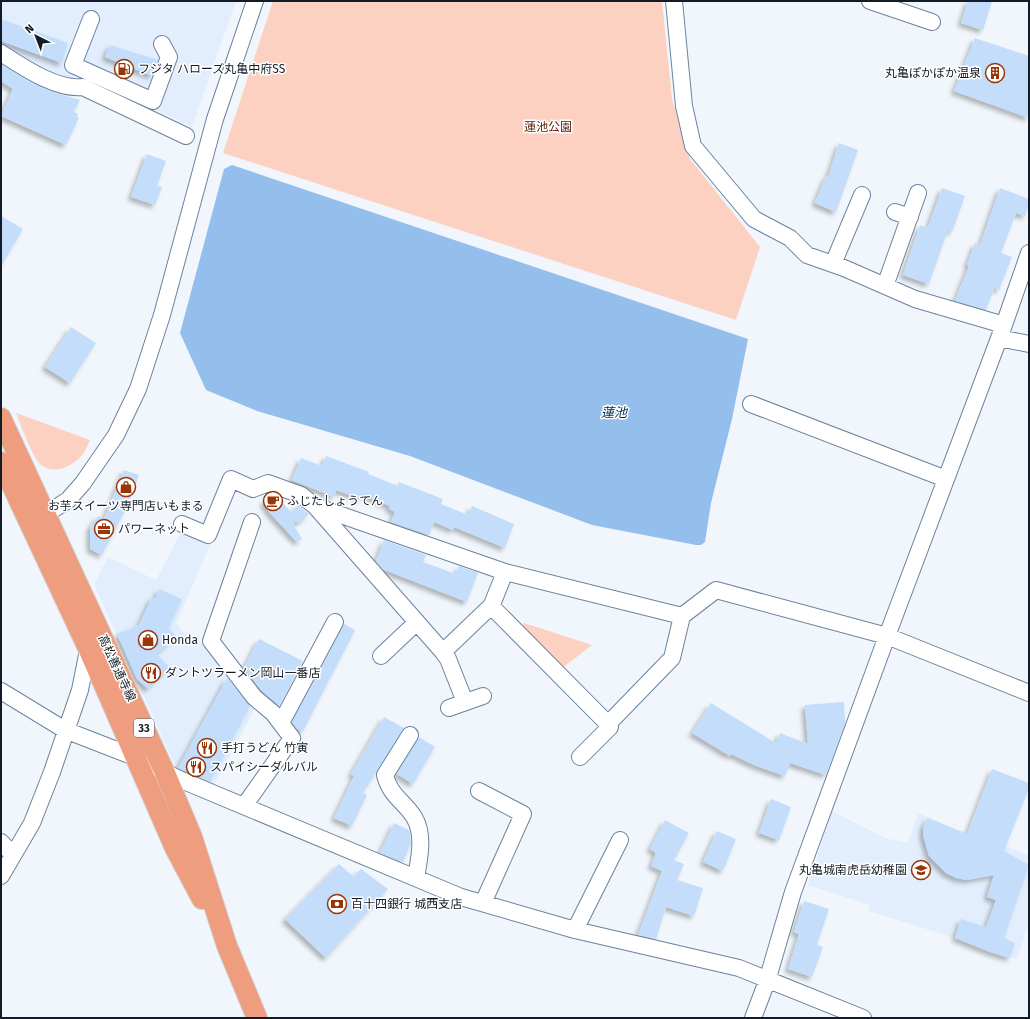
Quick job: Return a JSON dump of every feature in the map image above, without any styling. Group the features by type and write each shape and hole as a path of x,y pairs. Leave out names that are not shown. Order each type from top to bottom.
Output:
{"main road":[{"name":"高松善通寺線","path":"1,418 38,520 88,648 175,848 227,946"},
{"name":"高松善通寺線","path":"1,462 38,520 96,624 165,773 192,837 227,946 257,1018"}],"street":[{"path":"38,520 68,500 83,483 116,435 138,390 160,322 215,119 255,1"},
{"path":"674,1 684,106 693,146 726,188 754,219 790,238 807,255 833,264 1029,344"},
{"path":"870,1 932,22"},
{"path":"91,19 73,65 153,101 169,57 162,44"},
{"path":"1,53 37,75 74,88 83,87 186,136"},
{"path":"885,286 918,193"},
{"path":"833,264 862,195"},
{"path":"894,212 910,218"},
{"path":"753,1018 767,981 793,892 887,636 1002,332 1029,253"},
{"path":"751,404 946,479"},
{"path":"182,524 208,534 231,479 254,489 268,483 301,495 315,506 443,652 448,659 465,702"},
{"path":"315,506 505,572 682,616"},
{"path":"244,806 292,738 274,713 254,697 211,641 252,522"},
{"path":"443,652 491,607 505,572"},
{"path":"608,724 672,658 682,616 716,590 887,636 1029,693"},
{"path":"491,607 610,727 580,757"},
{"path":"281,723 335,622"},
{"path":"380,656 417,622"},
{"path":"1,876 32,823 52,772 65,730 80,690 88,648 96,624"},
{"path":"1,691 65,730 137,758 165,773 461,897 575,930 739,968 767,981 863,1018"},
{"path":"449,708 483,696"},
{"path":"410,735 385,775 388,786 415,818 421,834 416,878"},
{"path":"479,791 523,814 483,903"},
{"path":"575,930 620,840"},
{"path":"1,842 13,854"}],"shaded area":[{"path":"1,1 236,1 192,127 75,74 71,83 40,71 1,48"},
{"path":"182,530 211,543 176,623 183,632 215,652 257,705 213,787 177,770 94,584 108,557 156,580"},
{"name":"丸亀城南虎岳幼稚園","path":"832,811 885,838 908,843 918,813 956,829 1029,855 1029,921 1017,959 990,952 955,938 869,911 870,905 808,885"}],"green space":[{"name":"蓮池公園","path":"273,1 662,1 672,99 690,159 760,247 736,320 223,153"},
{"path":"16,413 90,440 83,454 73,463 60,469 47,468 41,465 36,459"},
{"path":"524,623 592,645 561,669 521,628"}],"water":[{"name":"蓮池","path":"232,165 748,339 732,419 711,503 705,542 701,545 696,545 592,525 410,456 257,411 206,390 180,333 224,169"}],"building":[{"path":"968,1 992,1 983,30 961,23"},
{"path":"1,19 68,43 62,63 1,41"},
{"name":"丸亀ぽかぽか温泉","path":"975,38 1029,56 1029,118 954,91"},
{"path":"110,45 158,60 152,76 105,57"},
{"path":"1,64 47,90 80,100 74,112 78,114 77,117 79,118 66,145 1,116 13,89 1,81"},
{"path":"839,143 858,150 836,212 815,203 826,176 828,177"},
{"path":"147,154 166,161 157,186 162,187 155,205 131,197"},
{"path":"942,188 965,196 952,232 948,230 929,284 903,275 920,225 928,228"},
{"path":"1000,188 1029,199 1029,204 1025,216 1016,213 1001,253 1012,257 999,290 994,288 986,310 955,301 969,266 967,265 975,243 980,245"},
{"path":"1,216 23,229 1,266"},
{"path":"71,327 96,343 70,383 45,367"},
{"path":"326,456 369,472 368,474 398,486 399,482 443,499 441,504 468,515 472,506 514,524 505,548 454,527 453,530 434,522 429,535 391,522 395,512 389,509 390,506 361,494 359,498 336,490 334,497 292,480 301,458 322,466"},
{"path":"124,470 139,475 128,505 102,555 90,549 90,527 98,516 104,519"},
{"path":"274,495 282,506 283,503 291,512 298,505 309,514 299,523 296,521 293,524 302,539 297,542 270,513 263,502"},
{"path":"384,540 426,555 423,562 456,574 459,566 478,573 467,602 382,569 376,561"},
{"path":"159,589 182,599 169,628 176,636 157,654 169,667 148,689 137,679 117,634 139,625 152,597 155,599"},
{"path":"344,624 355,630 303,731 296,728 292,722"},
{"path":"259,639 303,661 279,706 261,690 244,668"},
{"path":"227,678 250,706 210,782 178,768"},
{"path":"844,702 845,723 826,775 790,763 785,776 754,765 731,754 730,756 692,733 711,703 776,743 780,733 808,744 805,705"},
{"path":"384,717 404,728 363,793 367,795 352,826 334,818 354,776 351,774"},
{"path":"419,737 435,747 413,784 397,774"},
{"path":"992,769 1029,783 1029,788 1004,851 1029,865 1004,938 1015,943 1010,958 955,938 961,919 986,927 996,900 987,897 994,875 967,880 956,878 946,873 929,856 923,835 923,827 928,818 967,834"},
{"path":"771,799 791,807 779,840 759,833"},
{"path":"665,820 689,833 674,860 684,864 677,880 703,888 694,916 666,907 656,939 638,935 662,871 651,866 656,853 650,849"},
{"path":"394,823 409,830 410,833 411,844 403,862 380,853"},
{"path":"717,831 736,839 723,871 703,862"},
{"name":"百十四銀行 城西支店","path":"339,864 354,877 361,869 388,889 326,958 285,919"},
{"path":"804,901 829,909 817,945 823,947 812,977 788,969 799,934 794,932"}],"place":[{"name":"フジタ ハローズ丸亀中府SS","path":"124,69"},
{"name":"丸亀ぽかぽか温泉","path":"995,73"},
{"name":"お芋スイーツ専門店いもまる","path":"126,487"},
{"name":"ふじたしょうてん","path":"273,501"},
{"name":"パワーネット","path":"104,529"},
{"name":"Honda","path":"148,640"},
{"name":"ダントツラーメン岡山一番店","path":"151,673"},
{"name":"手打うどん 竹寅","path":"207,748"},
{"name":"スパイシーダルバル","path":"196,767"},
{"name":"丸亀城南虎岳幼稚園","path":"921,870"},
{"name":"百十四銀行 城西支店","path":"337,904"}]}
